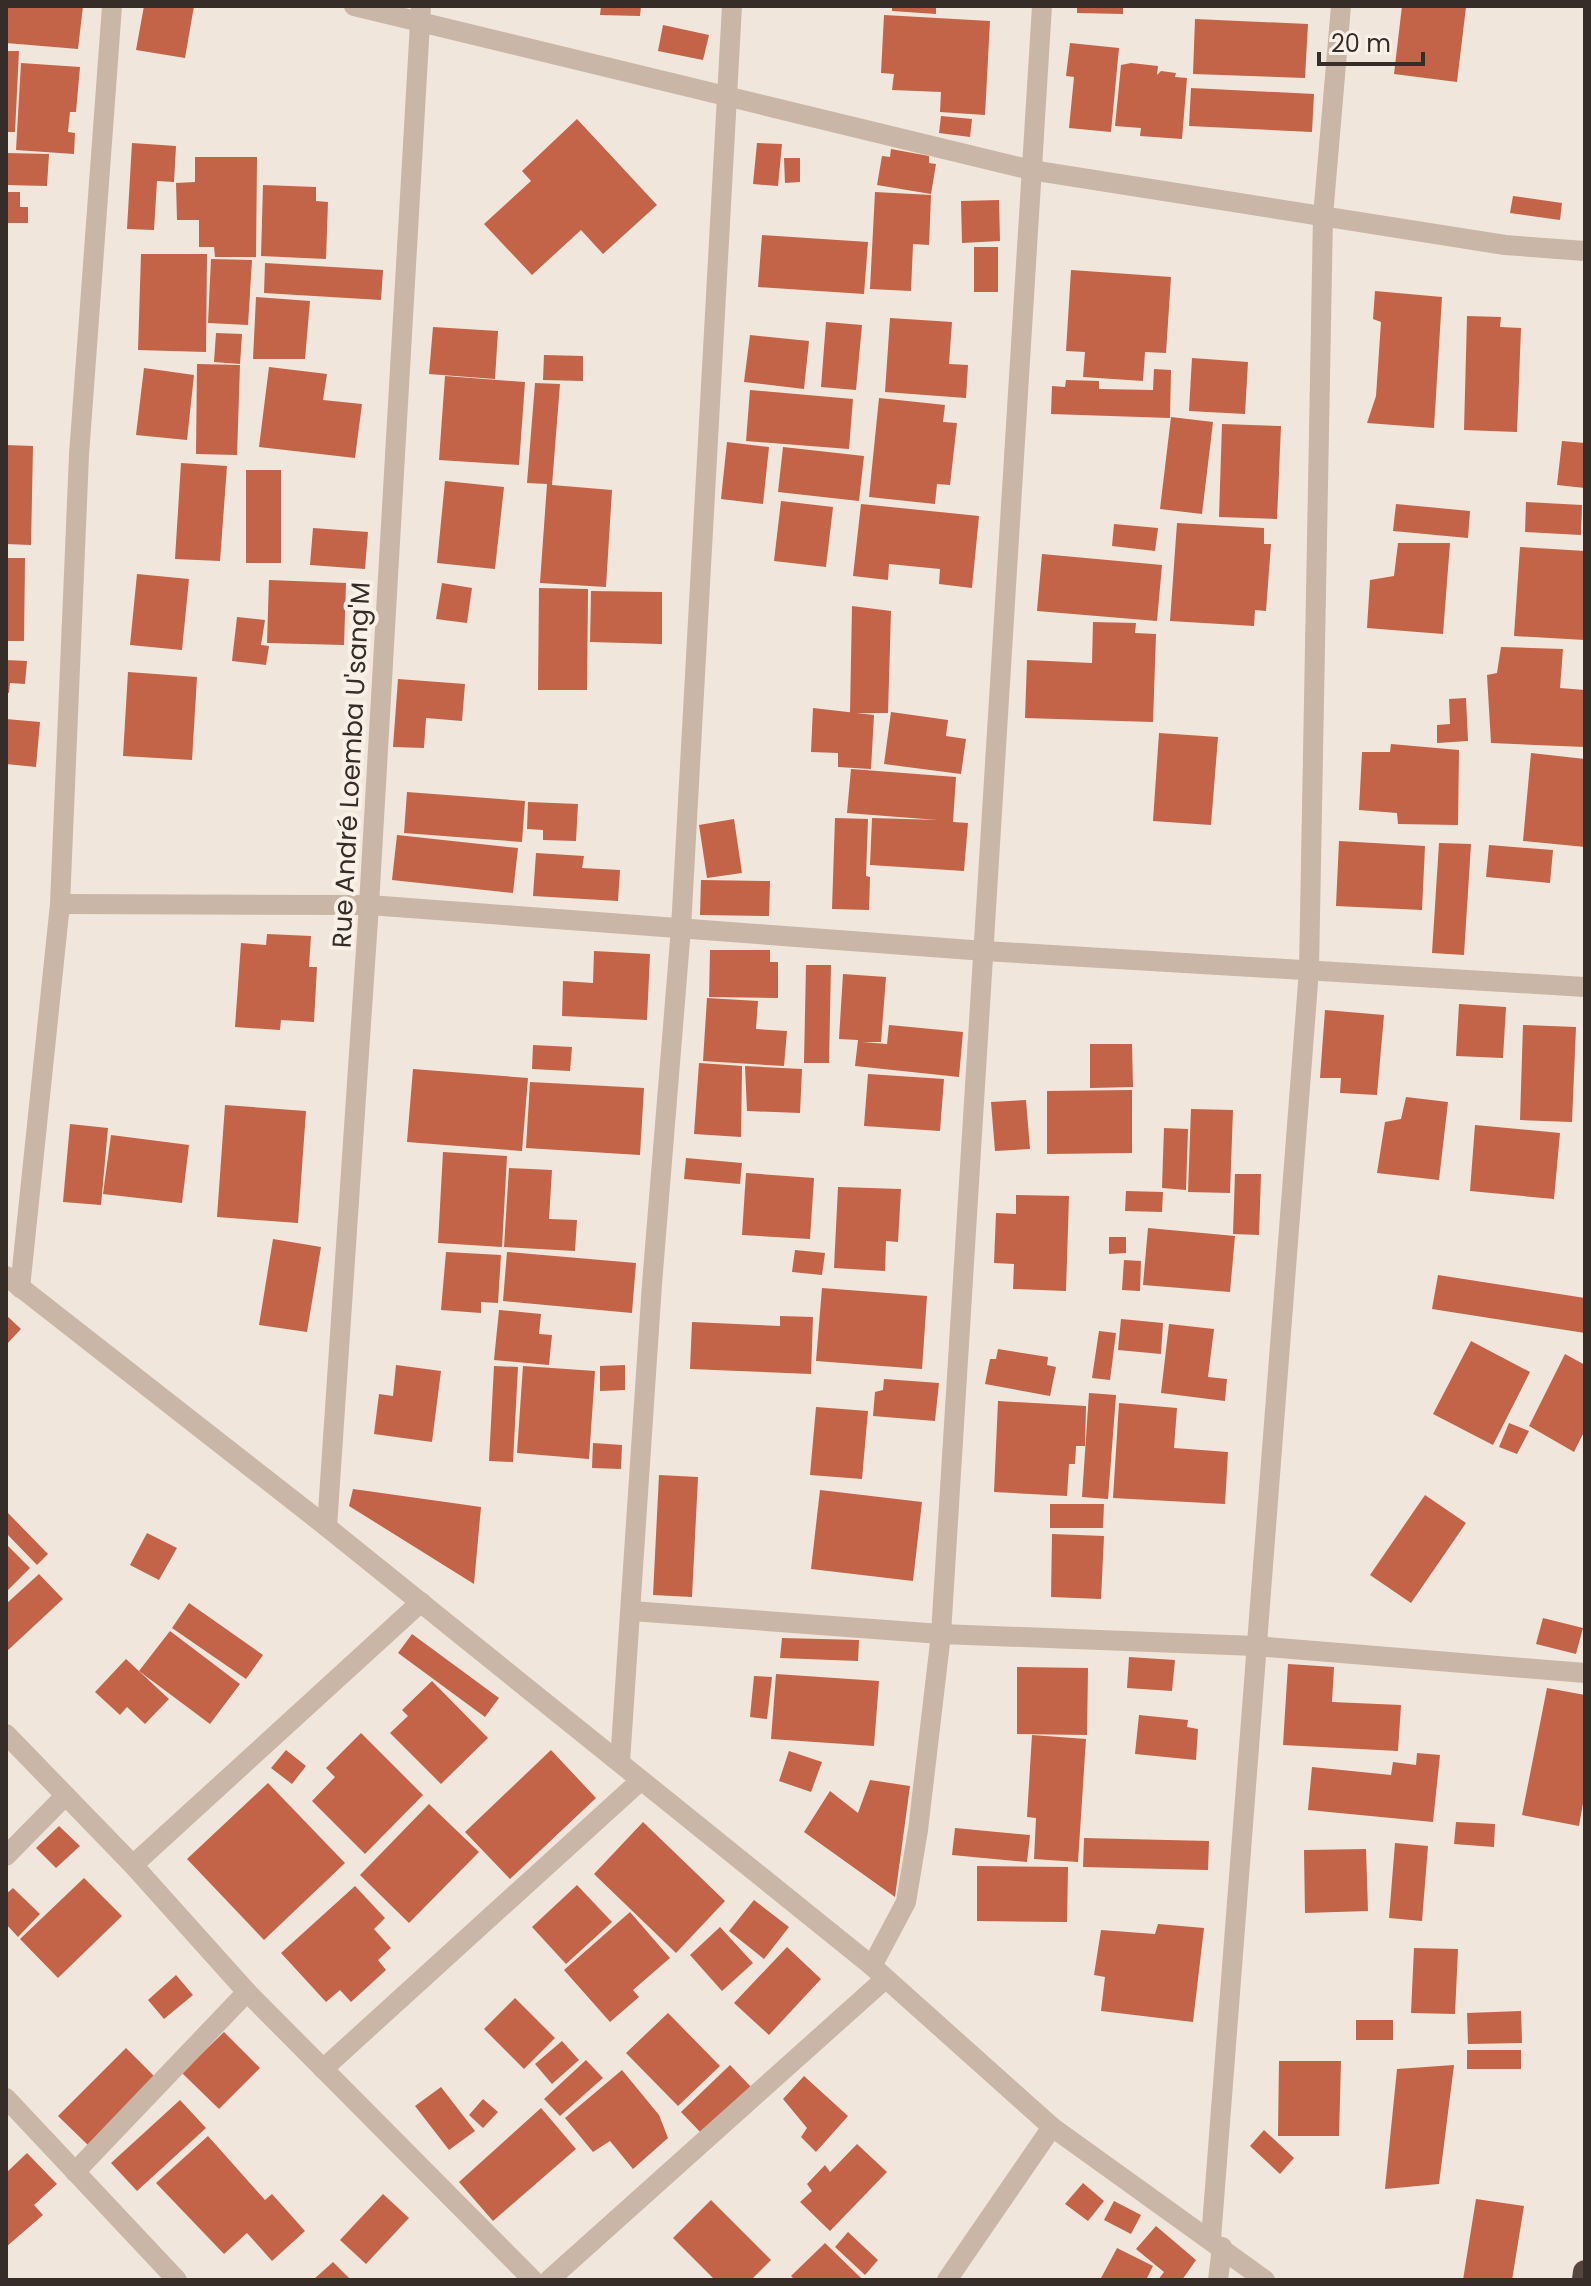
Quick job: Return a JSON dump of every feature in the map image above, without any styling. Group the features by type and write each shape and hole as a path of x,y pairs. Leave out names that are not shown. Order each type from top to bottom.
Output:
{"highway":[{"path":"1584,2280 1585,2272"}],"street":[{"path":"112,6 79,455 60,904 13,1282 327,1527 620,1762 878,1972 1052,2127 1265,2280"},
{"path":"354,6 420,14 727,98 1031,170 1505,245 1585,251"},
{"path":"620,1762 652,1284 681,928 732,6"},
{"path":"549,2280 878,1972 906,1902 918,1830 941,1634 1042,6"},
{"path":"1218,2280 1216,2243 1255,1646 1309,970 1323,216 1341,6"},
{"name":"Rue André Loemba U'sang'M","path":"327,1527 369,905 420,14"},
{"path":"60,904 369,905 985,951 1585,987"},
{"path":"133,1865 421,1602"},
{"path":"632,1611 941,1634 1255,1646 1585,1673"},
{"path":"6,1734 133,1865 247,1992 533,2280"},
{"path":"323,2069 640,1781"},
{"path":"6,1856 65,1796"},
{"path":"75,2172 247,1992"},
{"path":"6,2098 177,2280"},
{"path":"947,2280 1052,2127"}],"building":[{"path":"6,6 83,6 78,49 6,43"},
{"path":"144,6 194,6 185,58 136,50"},
{"path":"601,6 641,6 640,16 600,15"},
{"path":"892,6 936,6 936,14 892,11"},
{"path":"1077,6 1123,6 1123,14 1077,13"},
{"path":"1402,6 1466,7 1457,82 1394,74"},
{"path":"884,15 990,21 985,115 940,112 941,92 892,90 894,74 881,73"},
{"path":"1195,19 1308,24 1305,78 1193,74"},
{"path":"663,25 709,35 703,60 658,51"},
{"path":"1070,43 1119,48 1111,132 1069,128 1074,77 1066,76"},
{"path":"6,51 19,51 15,132 6,132"},
{"path":"21,63 80,67 76,112 70,112 68,132 75,133 74,154 16,150"},
{"path":"1121,65 1158,66 1157,75 1161,71 1187,78 1182,139 1140,136 1141,128 1115,126"},
{"path":"1191,88 1314,94 1312,132 1189,126"},
{"path":"941,116 972,119 970,137 939,133"},
{"path":"577,119 657,205 603,254 581,230 532,275 484,224 531,181 522,171"},
{"path":"132,143 176,146 174,182 157,181 154,230 127,229"},
{"path":"757,143 782,144 778,186 753,184"},
{"path":"891,149 929,156 929,163 936,164 931,194 877,185 882,156 890,157"},
{"path":"6,153 49,154 47,186 6,185"},
{"path":"195,157 257,157 256,257 215,257 214,247 199,247 199,220 177,220 176,183 195,182"},
{"path":"784,158 800,158 800,182 785,183"},
{"path":"263,185 316,187 316,201 328,202 326,259 261,256"},
{"path":"6,192 20,192 20,207 28,207 28,223 6,223"},
{"path":"875,192 931,195 929,245 913,244 911,291 870,289"},
{"path":"1513,196 1562,203 1560,220 1510,213"},
{"path":"999,200 1000,241 962,243 961,201"},
{"path":"762,235 868,242 864,294 758,287"},
{"path":"974,247 998,247 998,292 974,292"},
{"path":"141,254 207,254 206,352 138,350"},
{"path":"211,259 252,260 248,325 208,323"},
{"path":"265,263 383,270 381,300 264,293"},
{"path":"1071,270 1171,277 1166,353 1145,352 1143,381 1083,377 1085,352 1066,351"},
{"path":"1375,291 1442,297 1434,428 1367,423 1376,396 1381,322 1373,319"},
{"path":"256,297 310,301 305,359 253,359"},
{"path":"1467,316 1501,317 1500,327 1521,328 1517,432 1464,430"},
{"path":"890,318 952,322 949,364 968,365 966,398 885,392"},
{"path":"826,322 862,325 856,390 821,387"},
{"path":"433,327 498,331 495,379 429,374"},
{"path":"216,333 242,334 240,364 214,362"},
{"path":"750,335 809,341 804,389 744,382"},
{"path":"544,355 583,356 583,381 543,380"},
{"path":"1192,358 1248,362 1245,414 1189,411"},
{"path":"197,364 240,365 237,455 196,454"},
{"path":"269,367 327,374 323,400 362,404 355,458 259,447"},
{"path":"144,368 194,375 187,440 136,435"},
{"path":"1154,369 1171,370 1170,418 1051,414 1052,386 1065,387 1066,380 1099,381 1099,389 1153,390"},
{"path":"445,376 525,382 519,465 439,460"},
{"path":"535,383 560,384 552,485 612,490 606,587 540,583 547,484 527,483"},
{"path":"750,390 853,399 849,449 746,441"},
{"path":"879,398 945,405 943,422 957,423 950,485 937,484 935,504 869,497"},
{"path":"1171,417 1213,422 1202,514 1160,509"},
{"path":"1222,424 1281,426 1277,519 1219,517"},
{"path":"1562,441 1585,443 1585,488 1557,485"},
{"path":"727,442 769,447 763,504 721,499"},
{"path":"6,445 33,446 31,545 6,544"},
{"path":"783,447 864,456 859,501 778,492"},
{"path":"181,463 227,466 220,561 175,559"},
{"path":"246,470 281,470 281,563 246,563"},
{"path":"445,481 504,487 495,569 437,563"},
{"path":"781,501 833,507 826,567 774,561"},
{"path":"1526,502 1582,505 1581,535 1525,532"},
{"path":"861,504 979,516 972,588 939,584 940,569 889,564 888,580 853,576"},
{"path":"1396,504 1470,511 1468,538 1393,531"},
{"path":"1177,523 1264,528 1264,544 1271,544 1266,611 1255,610 1254,626 1170,621"},
{"path":"1114,524 1158,528 1155,551 1112,546"},
{"path":"313,528 368,532 365,569 310,565"},
{"path":"1398,543 1450,543 1443,634 1367,628 1370,580 1394,576"},
{"path":"1520,547 1585,551 1585,640 1514,636"},
{"path":"1042,554 1162,565 1157,621 1037,611"},
{"path":"6,558 25,558 24,641 6,641"},
{"path":"137,574 189,579 182,650 130,645"},
{"path":"269,580 346,583 344,645 267,643"},
{"path":"442,583 472,588 467,623 436,619"},
{"path":"539,588 588,589 587,690 538,690"},
{"path":"591,591 662,592 662,644 590,642"},
{"path":"852,606 891,611 888,713 850,713"},
{"path":"237,617 265,620 261,645 269,646 266,665 232,661"},
{"path":"1093,622 1136,623 1135,633 1156,634 1153,722 1025,718 1027,660 1092,663"},
{"path":"1501,647 1563,649 1560,688 1585,690 1585,747 1491,743 1487,675 1497,673"},
{"path":"6,660 27,661 25,684 10,683 9,693 6,692"},
{"path":"128,672 197,677 192,760 123,756"},
{"path":"398,679 465,684 462,721 426,718 424,748 393,747"},
{"path":"1466,698 1468,741 1437,743 1437,725 1450,724 1449,699"},
{"path":"813,708 874,715 871,769 838,767 838,753 811,752"},
{"path":"891,712 948,720 946,736 966,739 961,774 884,764"},
{"path":"6,719 40,722 36,767 6,764"},
{"path":"1159,733 1218,737 1211,825 1153,821"},
{"path":"1391,744 1459,750 1458,825 1398,824 1397,813 1359,810 1362,752 1390,752"},
{"path":"1531,753 1585,759 1585,847 1523,841"},
{"path":"851,769 956,777 953,822 968,823 964,871 870,865 872,818 938,820 847,813"},
{"path":"407,792 525,801 522,842 404,833"},
{"path":"528,802 578,804 576,841 543,840 543,830 527,829"},
{"path":"835,818 868,819 866,876 870,877 869,910 832,909"},
{"path":"734,819 742,873 707,878 699,825"},
{"path":"397,835 518,848 513,893 392,880"},
{"path":"1339,841 1425,846 1422,910 1336,906"},
{"path":"1439,843 1471,844 1464,955 1432,953"},
{"path":"1489,845 1553,850 1550,883 1486,877"},
{"path":"536,853 584,856 582,868 620,870 618,901 533,896"},
{"path":"701,880 770,881 769,916 700,915"},
{"path":"267,934 311,936 309,967 317,967 314,1022 281,1020 280,1030 235,1027 241,943 266,945"},
{"path":"710,950 770,950 770,962 778,962 778,998 709,997"},
{"path":"594,951 650,954 647,1020 562,1016 563,981 593,983"},
{"path":"806,965 831,965 829,1063 804,1063"},
{"path":"843,974 886,977 881,1042 862,1042 887,1044 889,1025 963,1032 959,1077 855,1066 858,1040 839,1039"},
{"path":"707,998 758,1001 756,1029 787,1031 784,1066 703,1061"},
{"path":"1459,1004 1506,1007 1503,1058 1456,1056"},
{"path":"1325,1010 1384,1015 1377,1095 1340,1093 1341,1078 1320,1078"},
{"path":"1523,1025 1576,1027 1572,1122 1520,1120"},
{"path":"1090,1044 1132,1044 1133,1087 1090,1088"},
{"path":"533,1045 572,1047 570,1071 532,1069"},
{"path":"699,1063 742,1066 741,1137 694,1134"},
{"path":"745,1066 802,1069 800,1113 747,1111"},
{"path":"413,1069 528,1078 522,1151 407,1142"},
{"path":"868,1074 944,1079 940,1131 864,1126"},
{"path":"530,1082 644,1088 640,1155 526,1148"},
{"path":"1132,1090 1132,1153 1047,1154 1047,1091"},
{"path":"1406,1097 1448,1102 1439,1180 1377,1173 1385,1122 1401,1119"},
{"path":"1026,1100 1030,1149 995,1151 991,1102"},
{"path":"225,1105 306,1111 298,1223 217,1217"},
{"path":"1191,1109 1233,1110 1230,1193 1188,1192"},
{"path":"70,1124 108,1128 101,1205 63,1202"},
{"path":"1475,1125 1560,1133 1554,1199 1470,1191"},
{"path":"1164,1128 1188,1129 1186,1190 1162,1188"},
{"path":"111,1135 189,1145 182,1203 103,1194"},
{"path":"443,1152 507,1156 502,1247 438,1243"},
{"path":"686,1158 742,1163 740,1184 684,1179"},
{"path":"509,1168 552,1170 549,1219 577,1220 575,1251 504,1247"},
{"path":"746,1173 814,1178 810,1239 742,1235"},
{"path":"1235,1174 1261,1174 1259,1235 1233,1234"},
{"path":"838,1187 901,1189 898,1242 886,1241 885,1271 834,1268"},
{"path":"1126,1191 1163,1192 1162,1212 1125,1211"},
{"path":"1016,1195 1069,1196 1066,1291 1013,1289 1014,1264 994,1263 996,1213 1016,1214"},
{"path":"1148,1228 1235,1236 1230,1292 1143,1285"},
{"path":"1109,1237 1126,1237 1126,1253 1109,1254"},
{"path":"273,1239 321,1247 307,1332 259,1325"},
{"path":"795,1250 825,1253 822,1275 792,1272"},
{"path":"446,1252 501,1255 498,1303 481,1302 481,1313 441,1310"},
{"path":"507,1252 636,1263 632,1313 503,1301"},
{"path":"1124,1260 1141,1261 1140,1291 1122,1290"},
{"path":"1438,1275 1585,1298 1585,1333 1432,1309"},
{"path":"822,1288 927,1296 922,1369 816,1361"},
{"path":"499,1310 541,1314 539,1334 552,1335 549,1365 494,1360"},
{"path":"6,1315 21,1329 6,1345"},
{"path":"780,1316 813,1317 811,1374 690,1369 692,1322 780,1326"},
{"path":"1121,1319 1163,1323 1161,1354 1118,1350"},
{"path":"1169,1324 1214,1329 1208,1377 1227,1379 1225,1401 1161,1393"},
{"path":"1099,1331 1116,1333 1110,1380 1092,1378"},
{"path":"1471,1341 1530,1372 1493,1445 1433,1414"},
{"path":"998,1349 1048,1357 1047,1365 1056,1367 1050,1396 985,1384 990,1359 996,1359"},
{"path":"1565,1354 1585,1365 1585,1430 1574,1452 1529,1426"},
{"path":"396,1365 441,1371 432,1442 374,1434 379,1394 393,1396"},
{"path":"625,1365 625,1390 600,1391 600,1366"},
{"path":"494,1366 518,1367 513,1462 489,1461"},
{"path":"523,1366 595,1371 589,1459 517,1453"},
{"path":"884,1379 939,1383 935,1421 873,1416 875,1392 883,1390"},
{"path":"1089,1393 1116,1395 1108,1499 1082,1497"},
{"path":"998,1401 1086,1406 1085,1446 1076,1446 1075,1464 1069,1464 1067,1496 994,1492"},
{"path":"1119,1403 1177,1408 1174,1448 1228,1452 1225,1504 1113,1498"},
{"path":"816,1407 868,1411 862,1479 810,1475"},
{"path":"1509,1423 1529,1431 1517,1454 1499,1447"},
{"path":"593,1443 622,1445 621,1469 592,1468"},
{"path":"659,1475 698,1477 692,1597 653,1595"},
{"path":"353,1489 481,1507 474,1584 349,1506"},
{"path":"820,1490 922,1502 913,1581 811,1569"},
{"path":"1425,1495 1466,1523 1411,1603 1370,1575"},
{"path":"1050,1504 1104,1504 1103,1528 1050,1528"},
{"path":"6,1511 48,1554 37,1565 6,1533"},
{"path":"147,1533 177,1548 159,1580 130,1565"},
{"path":"1052,1534 1104,1536 1101,1599 1051,1597"},
{"path":"6,1544 30,1568 6,1592"},
{"path":"39,1574 63,1599 6,1652 6,1604"},
{"path":"189,1603 263,1655 246,1679 172,1628"},
{"path":"1543,1618 1583,1628 1576,1654 1536,1644"},
{"path":"170,1631 240,1684 210,1724 139,1671"},
{"path":"412,1634 499,1698 485,1717 398,1653"},
{"path":"782,1638 859,1640 858,1661 780,1658"},
{"path":"1129,1657 1175,1660 1172,1691 1127,1688"},
{"path":"126,1659 169,1699 145,1724 127,1707 120,1715 95,1692"},
{"path":"1288,1664 1334,1667 1332,1702 1401,1705 1398,1751 1283,1745"},
{"path":"1017,1667 1088,1668 1087,1735 1017,1734"},
{"path":"776,1674 879,1681 874,1746 771,1739"},
{"path":"754,1676 772,1677 767,1719 750,1717"},
{"path":"432,1681 488,1738 441,1784 390,1733 408,1716 402,1710"},
{"path":"1547,1688 1585,1695 1585,1792 1579,1826 1522,1815"},
{"path":"1139,1715 1188,1720 1187,1727 1198,1729 1196,1760 1135,1754"},
{"path":"361,1733 423,1795 365,1854 312,1801 335,1777 326,1768"},
{"path":"1032,1735 1086,1739 1078,1862 1034,1859 1036,1818 1027,1817"},
{"path":"286,1750 306,1766 292,1784 271,1768"},
{"path":"551,1750 596,1798 510,1879 465,1832"},
{"path":"789,1751 822,1762 811,1792 779,1781"},
{"path":"1417,1753 1440,1755 1433,1822 1308,1810 1312,1767 1391,1775 1393,1762 1416,1765"},
{"path":"870,1780 910,1786 895,1897 804,1832 830,1791 858,1813"},
{"path":"268,1783 345,1863 264,1940 187,1859"},
{"path":"429,1804 479,1852 409,1923 360,1875"},
{"path":"643,1822 725,1901 676,1953 594,1874"},
{"path":"1456,1822 1495,1824 1494,1847 1454,1844"},
{"path":"59,1826 80,1846 56,1868 36,1848"},
{"path":"955,1828 1030,1835 1027,1862 952,1855"},
{"path":"1084,1838 1209,1841 1208,1870 1083,1867"},
{"path":"1395,1843 1428,1846 1422,1921 1389,1918"},
{"path":"1366,1849 1368,1911 1305,1913 1304,1850"},
{"path":"977,1866 1068,1867 1067,1922 977,1921"},
{"path":"84,1878 122,1916 58,1978 20,1939"},
{"path":"577,1885 612,1922 566,1964 532,1927"},
{"path":"355,1886 385,1918 374,1929 391,1948 378,1960 386,1970 351,2002 340,1990 326,2002 281,1953"},
{"path":"13,1888 40,1914 18,1937 6,1924 6,1894"},
{"path":"754,1900 789,1927 764,1959 729,1931"},
{"path":"630,1912 670,1958 633,1990 639,1997 610,2022 564,1970"},
{"path":"1158,1924 1204,1928 1193,2022 1101,2011 1105,1977 1094,1975 1101,1930 1155,1934"},
{"path":"720,1927 753,1963 722,1991 690,1955"},
{"path":"787,1947 821,1979 769,2035 734,2003"},
{"path":"1414,1948 1458,1949 1455,2014 1411,2013"},
{"path":"176,1975 193,1995 164,2019 148,2000"},
{"path":"515,1998 555,2038 524,2069 484,2029"},
{"path":"1521,2011 1522,2043 1468,2044 1467,2013"},
{"path":"668,2013 720,2066 678,2106 626,2053"},
{"path":"1356,2020 1393,2020 1393,2040 1356,2040"},
{"path":"224,2032 260,2068 219,2109 182,2073"},
{"path":"562,2041 579,2060 552,2084 535,2064"},
{"path":"126,2048 158,2080 90,2147 58,2116"},
{"path":"1467,2050 1521,2050 1521,2069 1467,2069"},
{"path":"586,2060 603,2078 560,2116 544,2099"},
{"path":"1279,2061 1341,2061 1339,2136 1278,2136"},
{"path":"730,2065 753,2089 704,2136 681,2112"},
{"path":"1454,2065 1439,2184 1385,2189 1397,2069"},
{"path":"622,2070 659,2115 668,2138 633,2169 610,2141 593,2152 565,2118"},
{"path":"804,2076 848,2116 816,2152 801,2137 807,2128 783,2099"},
{"path":"441,2087 475,2131 449,2150 415,2106"},
{"path":"483,2099 498,2112 483,2128 469,2115"},
{"path":"180,2100 206,2128 137,2191 111,2163"},
{"path":"541,2108 576,2149 493,2221 459,2182"},
{"path":"1264,2130 1294,2158 1280,2174 1250,2146"},
{"path":"208,2136 265,2200 272,2194 305,2231 272,2261 247,2233 224,2254 156,2183"},
{"path":"857,2144 887,2172 830,2231 800,2202 812,2191 807,2184 825,2165 830,2172"},
{"path":"27,2153 57,2184 34,2205 43,2215 6,2247 6,2173"},
{"path":"1083,2183 1104,2201 1088,2221 1065,2204"},
{"path":"383,2194 409,2218 366,2264 340,2240"},
{"path":"1476,2199 1524,2206 1512,2280 1463,2280"},
{"path":"711,2200 771,2260 751,2280 715,2280 673,2238"},
{"path":"1114,2201 1141,2215 1131,2234 1104,2220"},
{"path":"1156,2226 1196,2260 1182,2280 1158,2280 1164,2272 1136,2249"},
{"path":"848,2232 878,2260 865,2275 835,2247"},
{"path":"825,2243 863,2280 795,2280 791,2276"},
{"path":"1117,2248 1153,2266 1146,2280 1100,2280"},
{"path":"333,2262 349,2278 313,2280"}]}
